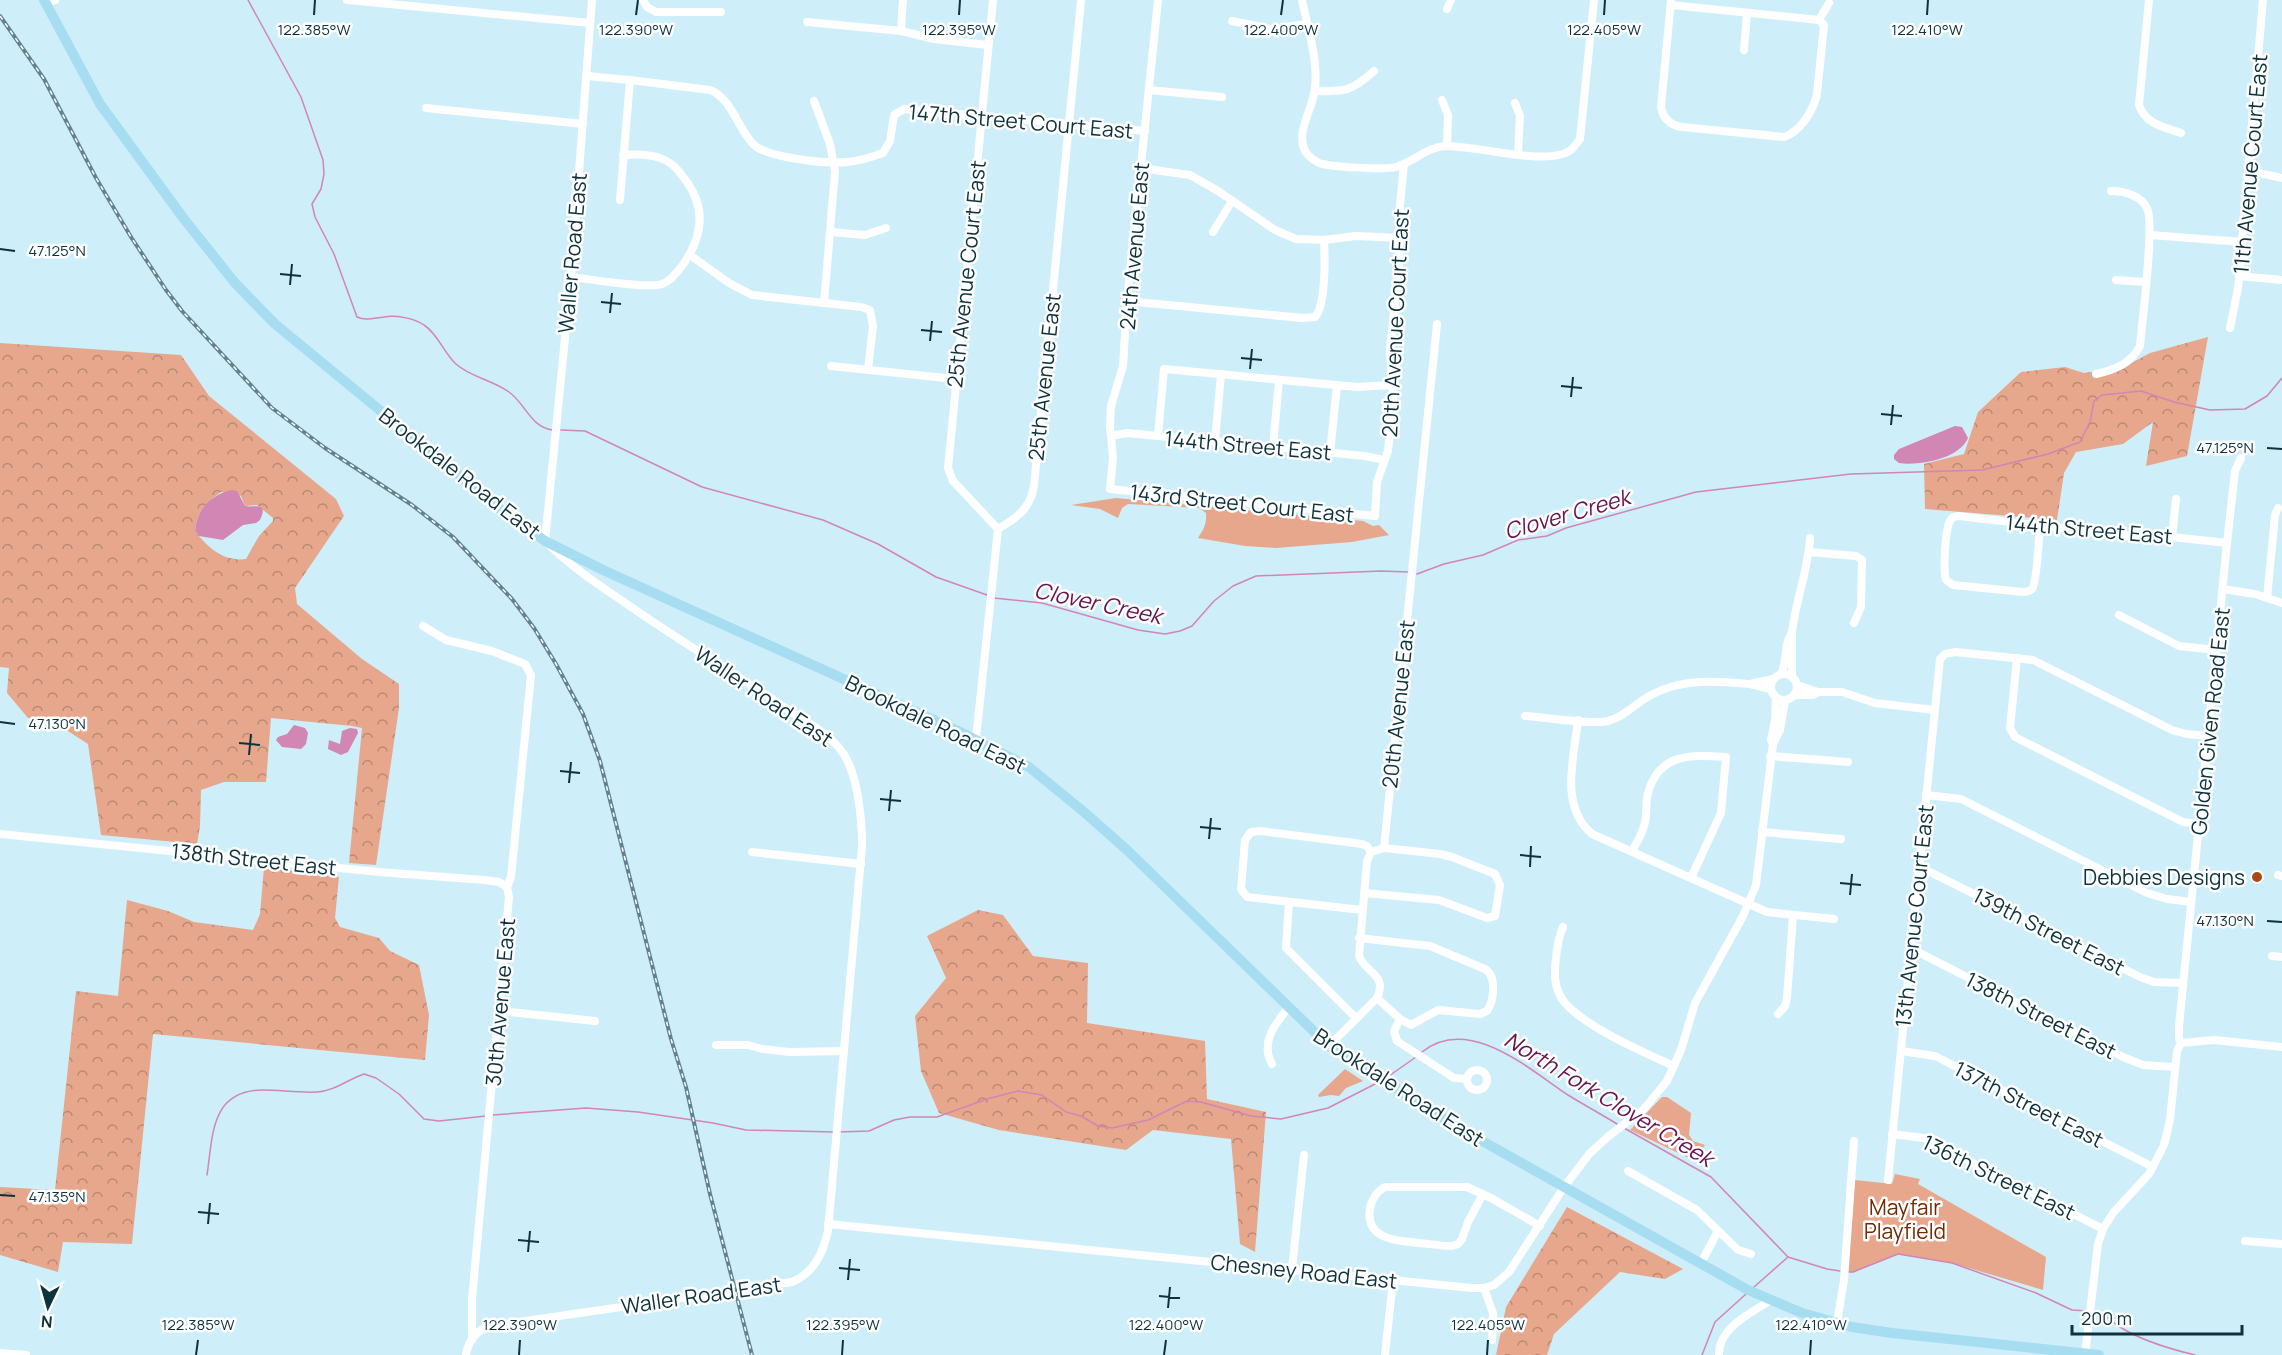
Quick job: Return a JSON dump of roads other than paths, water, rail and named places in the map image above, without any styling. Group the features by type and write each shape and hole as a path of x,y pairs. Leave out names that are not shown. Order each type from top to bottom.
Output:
{"main road":[{"name":"Brookdale Road East","path":"48,1 100,104 184,219 242,291 275,324 505,513 545,541 976,739 1037,773 1160,881 1329,1046 1452,1123 1769,1301 1837,1323 1892,1333 1998,1349 2099,1355"}],"street":[{"path":"347,0 590,23"},
{"name":"Waller Road East","path":"472,1340 477,1333 491,1326 792,1282 809,1271 819,1258 824,1246 828,1224 861,864 862,832 859,807 851,770 838,747 741,678 565,561 545,541 571,277 592,0"},
{"path":"901,31 903,0"},
{"name":"25th Avenue Court East","path":"993,0 955,379 948,472 953,481 998,530"},
{"name":"25th Avenue East","path":"998,530 1025,509 1032,496 1081,0"},
{"name":"24th Avenue East","path":"1110,489 1113,458 1111,406 1123,366 1127,301 1158,0"},
{"path":"1302,0 1314,60 1315,91 1302,140 1305,151 1318,162 1379,168 1404,164 1431,150 1447,146 1549,157 1571,151 1578,142 1582,121 1594,1"},
{"path":"1447,9 1451,0"},
{"path":"2149,0 2139,105 2144,116 2151,122 2181,133"},
{"name":"11th Avenue Court East","path":"2230,328 2239,276 2250,171 2263,0"},
{"path":"645,3 659,12 722,12"},
{"path":"1671,3 1748,14 1819,20 1824,25 1816,99 1800,128 1784,137 1682,127 1668,123 1661,107 1671,3"},
{"path":"1819,20 1829,3"},
{"path":"1744,50 1748,14"},
{"path":"1232,21 1272,29 1307,24"},
{"path":"807,22 901,31 934,39 988,45"},
{"path":"1315,91 1347,91 1358,86 1374,71"},
{"path":"587,76 703,88 717,93 724,99 753,144 764,152 777,156 834,162"},
{"path":"620,200 630,80"},
{"path":"1149,90 1222,97"},
{"path":"814,100 834,162 835,186 824,303"},
{"path":"1442,100 1448,115 1447,146"},
{"path":"1515,103 1520,116 1518,154"},
{"path":"426,108 583,124"},
{"name":"147th Street Court East","path":"834,162 848,162 883,153 890,141 892,118 897,111 904,109 1145,131"},
{"path":"571,277 657,285 669,281 688,258 696,240 699,211 697,198 686,180 670,163 659,158 623,155"},
{"name":"20th Avenue Court East","path":"1375,516 1377,482 1388,451 1393,398 1390,350 1404,164"},
{"path":"1140,168 1190,175 1283,234 1296,239 1324,240 1356,236 1400,238"},
{"path":"2250,171 2282,178"},
{"path":"2096,374 2116,369 2136,354 2140,346 2150,235 2150,216 2144,203 2132,195 2112,191"},
{"path":"1213,232 1232,201"},
{"path":"831,232 865,235 885,228"},
{"path":"2150,235 2242,242"},
{"path":"1127,301 1302,318 1316,317 1320,309 1324,240"},
{"path":"688,258 747,294 861,307 870,310 873,326 868,369"},
{"path":"2239,276 2282,280"},
{"path":"2116,280 2145,282"},
{"name":"20th Avenue East","path":"1384,848 1437,324"},
{"path":"831,366 955,379"},
{"path":"1158,436 1164,369 1337,386 1392,385"},
{"path":"1215,442 1221,374"},
{"path":"1273,447 1279,380"},
{"path":"1330,453 1337,386"},
{"name":"144th Street East","path":"1112,436 1127,434 1158,436 1384,460"},
{"name":"Golden Given Road East","path":"2085,1354 2096,1251 2103,1229 2118,1207 2149,1174 2164,1145 2168,1131 2177,1051 2181,1043 2179,1033 2183,983 2227,543 2235,471 2241,458"},
{"name":"143rd Street Court East","path":"1110,489 1375,516"},
{"path":"2172,537 2176,499"},
{"path":"2267,598 2278,508"},
{"name":"144th Street East","path":"2040,526 2035,577 2030,591 1953,585 1945,577 1948,525 1952,518 1961,516 2144,537 2172,537 2227,543"},
{"path":"976,739 998,530"},
{"path":"1492,1340 1493,1313 1484,1288 1494,1285 1509,1272 1564,1187 1590,1153 1652,1101 1674,1066 1695,1003 1748,904 1758,875 1770,756 1780,730 1785,701 1795,686 1792,632 1810,538"},
{"path":"1809,552 1856,556 1862,560 1861,607 1854,623"},
{"path":"2223,590 2247,592 2282,603"},
{"path":"2119,615 2179,646 2217,650"},
{"name":"30th Avenue East","path":"423,626 446,640 492,651 528,667 531,675 511,877 507,887 509,897 500,1011 472,1299 472,1340"},
{"path":"1770,689 1786,663 1788,642 1792,632"},
{"name":"13th Avenue Court East","path":"1888,1180 1939,663 1945,654 1955,652 2017,658"},
{"path":"2199,824 2183,822 2015,737 2010,728 2017,658 2030,659 2039,663 2172,730 2208,736"},
{"path":"1750,684 1777,677 1813,695 1818,692 1842,692 1875,704 1934,710"},
{"path":"1525,716 1601,722 1610,720 1660,690 1689,682 1750,684 1770,689 1776,698 1776,720 1771,740 1773,744"},
{"path":"1776,698 1785,701"},
{"path":"1578,720 1571,790 1572,801 1576,815 1592,834 1767,912 1834,919"},
{"path":"1632,851 1644,826 1649,789 1660,771 1673,761 1687,756 1726,757 1721,813 1691,878"},
{"path":"1770,756 1848,762"},
{"path":"1926,795 1961,799 2157,898 2191,902"},
{"path":"1362,910 1250,898 1241,889 1245,840 1251,832 1261,831 1362,844 1367,846 1371,852"},
{"path":"1762,832 1842,839"},
{"name":"138th Street East","path":"0,834 369,871 484,880 499,882 507,887"},
{"path":"1329,1046 1377,998 1380,984 1359,959 1359,938 1367,861 1371,852 1384,848 1452,857 1495,874 1500,885 1495,916 1487,918 1439,900 1364,893"},
{"path":"752,852 861,864"},
{"name":"139th Street East","path":"1918,866 2140,977 2154,982 2183,983"},
{"path":"1289,902 1286,948 1356,1018"},
{"path":"1778,1014 1785,1006 1787,998 1793,915"},
{"path":"1563,927 1558,939 1554,977 1558,991 1566,1004 1609,1035 1674,1066"},
{"path":"1359,938 1430,946 1478,965 1493,977 1491,999 1487,1011 1480,1014 1438,1010 1411,1025 1400,1019 1377,998"},
{"name":"138th Street East","path":"1910,950 1920,953 2123,1057 2143,1065 2175,1067"},
{"path":"1272,1064 1267,1053 1269,1039 1276,1023 1288,1008"},
{"path":"500,1011 596,1021"},
{"path":"1400,1019 1394,1031 1397,1041 1454,1078 1467,1080"},
{"path":"2181,1043 2222,1041 2282,1047"},
{"path":"716,1045 748,1045 789,1052 844,1051"},
{"name":"137th Street East","path":"1901,1051 1935,1056 2153,1167"},
{"name":"136th Street East","path":"1893,1134 1924,1138 2103,1229"},
{"path":"1837,1323 1844,1280 1854,1141"},
{"path":"1292,1269 1304,1155"},
{"path":"1628,1171 1697,1210 1738,1250 1751,1254"},
{"path":"1484,1194 1468,1222 1462,1239 1456,1245 1388,1239 1375,1230 1369,1214 1372,1200 1385,1187 1462,1187 1484,1194 1540,1226"},
{"name":"Chesney Road East","path":"828,1224 1484,1288"},
{"path":"1701,1263 1718,1231"},
{"path":"2245,1241 2282,1245"},
{"path":"1385,1355 1393,1280"},
{"path":"1719,1355 1719,1348 1726,1333 1769,1301"},
{"path":"466,1355 472,1340"},
{"path":"0,1353 26,1355"}],"waterway":[{"name":"Clover Creek","path":"248,0 301,97 323,160 324,174 321,189 312,204 315,217 334,254 357,317 367,319 389,316 420,323 433,333 456,364 509,392 539,425 553,430"},
{"name":"Clover Creek","path":"1417,574 1444,564 1483,555 1518,540 1547,536 1566,528 1696,492 1851,474 1982,470 2048,454 2080,442 2090,422 2094,401 2102,395 2141,391 2174,402 2210,410 2245,409 2267,396 2282,378"},
{"name":"Clover Creek","path":"561,430 585,431 702,487 823,520 878,544 936,577 987,595"},
{"name":"Clover Creek","path":"994,598 1042,603 1138,630 1165,634 1192,626 1214,601 1233,586 1256,576 1409,572"},
{"name":"North Fork Clover Creek","path":"1422,1052 1440,1042 1459,1039 1479,1042 1517,1060 1568,1095 1617,1124"},
{"name":"North Fork Clover Creek","path":"1386,1078 1416,1057"},
{"name":"North Fork Clover Creek","path":"207,1175 217,1118 232,1098 245,1092 262,1090 317,1092 364,1074 376,1078 399,1094 424,1119 439,1121 486,1116"},
{"name":"North Fork Clover Creek","path":"839,1132 869,1131 894,1120 910,1117 937,1117 987,1099 1018,1091 1042,1095 1066,1112 1081,1116 1098,1126 1112,1128 1148,1120 1187,1101 1201,1102 1251,1116 1281,1119 1328,1108 1379,1082"},
{"name":"North Fork Clover Creek","path":"493,1115 586,1108 638,1112 746,1130 834,1132"},
{"name":"North Fork Clover Creek","path":"1624,1128 1711,1177 1788,1257 1840,1271"},
{"name":"North Fork Clover Creek","path":"1848,1272 1898,1254 1952,1263 2036,1293 2072,1310 2088,1311"},
{"path":"1754,1287 1788,1257"},
{"path":"1702,1355 1715,1322 1746,1294"},
{"name":"North Fork Clover Creek","path":"2092,1311 2104,1315 2120,1327 2147,1340 2195,1355"}],"railway":[{"path":"0,16 44,79 96,178 131,237 182,311 272,408 325,448 412,505 453,537 512,599 534,628 556,664 583,714 600,761 671,1039 686,1087 710,1194 752,1355"}],"place":[{"name":"Debbies Designs","path":"2257,877"}],"park label":[{"name":"Mayfair Playfield","path":"1905,1219"}]}
